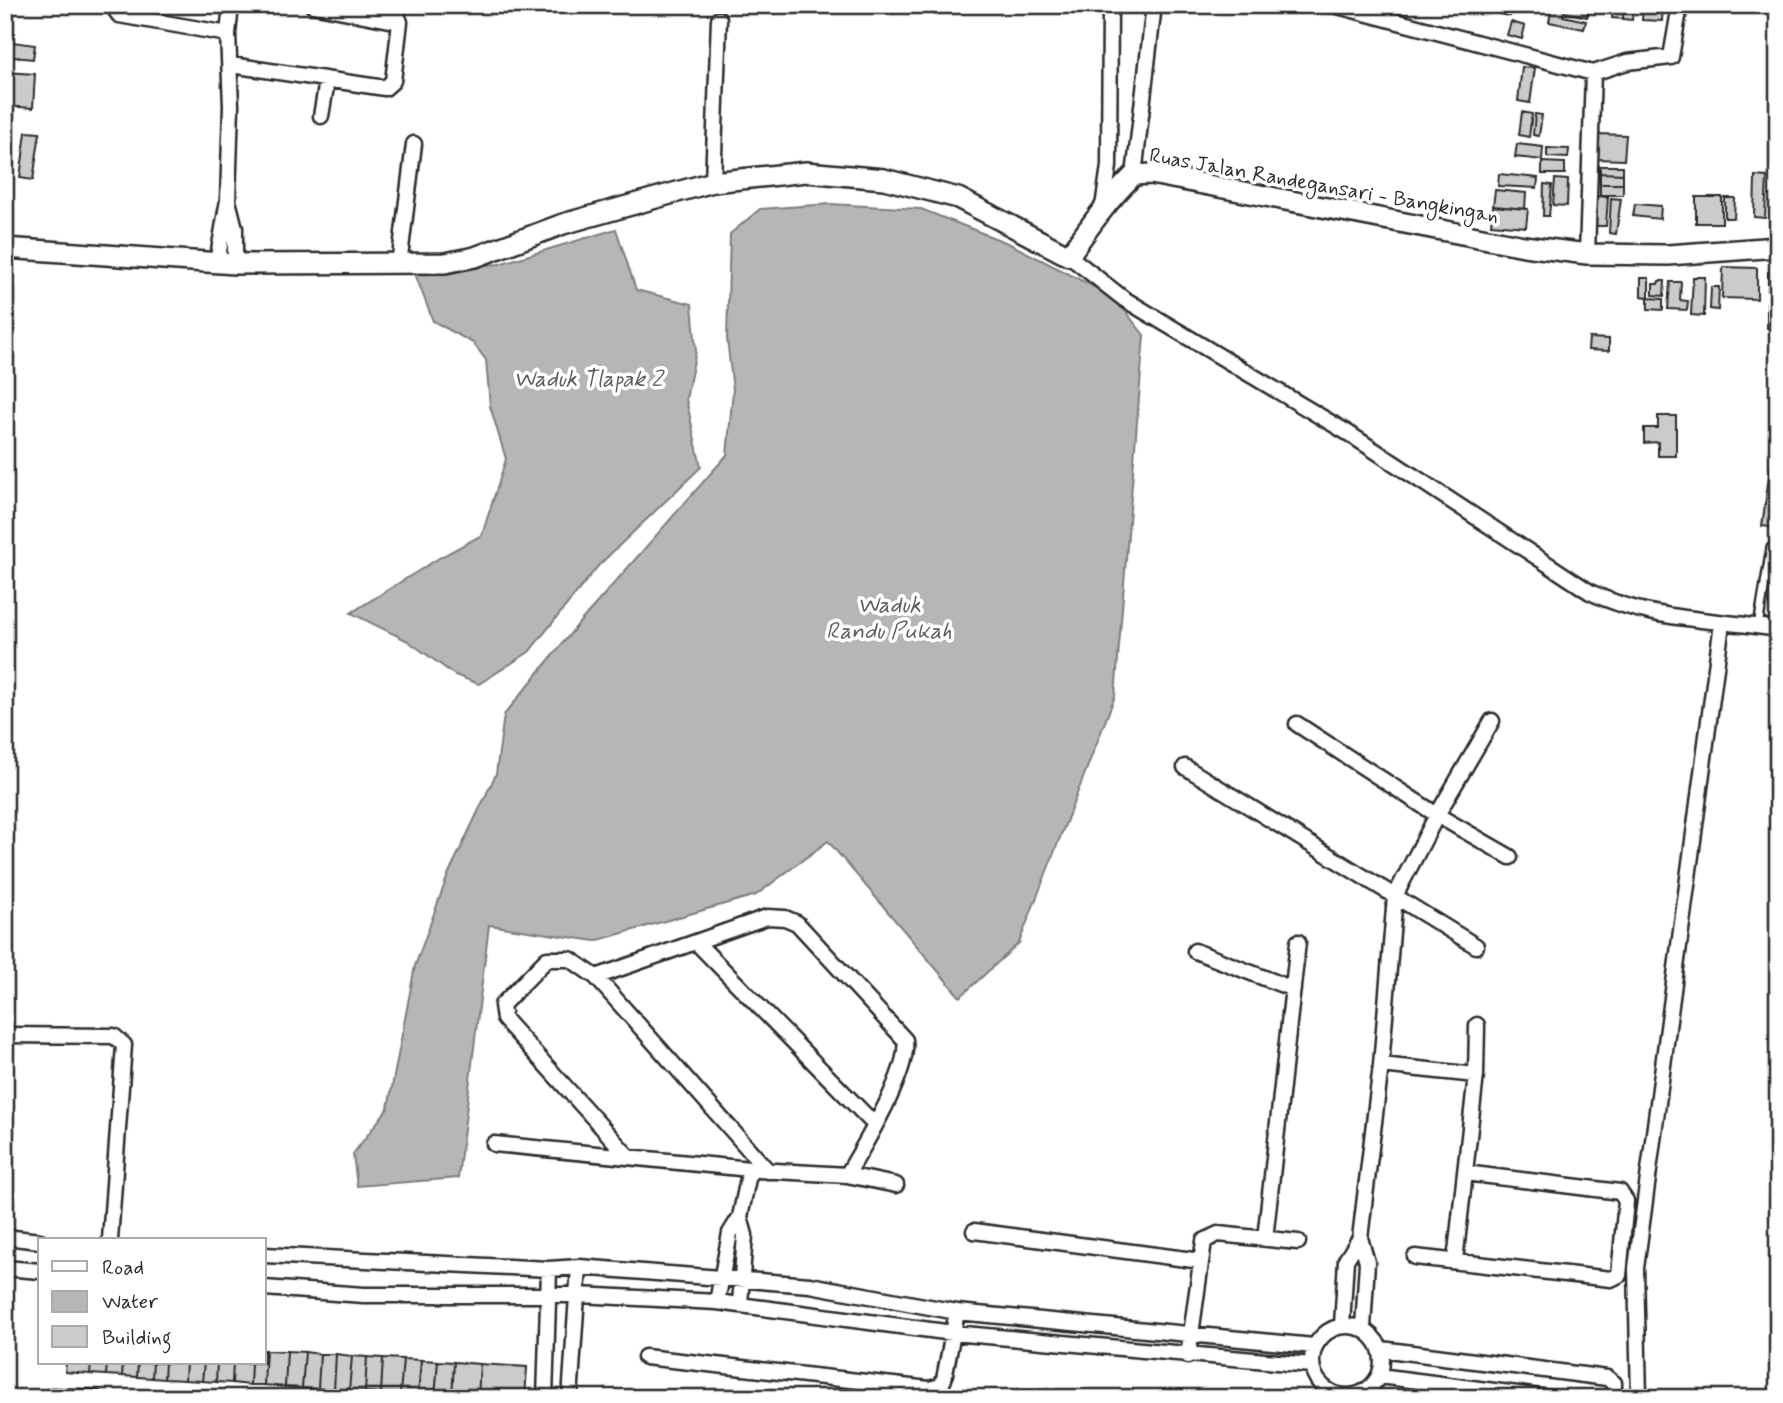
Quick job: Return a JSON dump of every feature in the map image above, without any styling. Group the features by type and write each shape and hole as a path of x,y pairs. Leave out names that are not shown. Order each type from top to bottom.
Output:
{"main road":[{"path":"5,248 226,263 445,263 475,257 563,224 713,182 806,172 884,179 958,198 1069,256"},
{"name":"Ruas Jalan Randegansari - Bangkingan","path":"1069,256 1103,207 1134,175 1151,174 1524,246 1587,254 1668,255 1778,247"}],"street":[{"path":"112,5 119,15 228,34"},
{"path":"226,263 235,228 228,200 231,65 228,34 231,5"},
{"path":"312,5 400,22"},
{"path":"231,65 385,88 391,85 400,22 393,5"},
{"path":"1103,207 1109,166 1110,5"},
{"path":"1134,175 1154,5"},
{"path":"1334,5 1593,73 1627,62 1671,57 1680,5"},
{"path":"713,182 719,19"},
{"path":"1587,254 1593,73"},
{"path":"321,116 327,81"},
{"path":"399,265 414,144"},
{"path":"1069,256 1124,299 1348,433 1590,592 1618,605 1648,614 1778,629"},
{"path":"1639,1398 1636,1268 1722,622"},
{"path":"1363,1328 1367,1262 1360,1238 1381,1065 1395,896 1437,815 1492,721"},
{"path":"1297,724 1437,815 1510,858"},
{"path":"1185,767 1476,946"},
{"path":"5,908 5,931"},
{"path":"596,977 767,917 785,918 797,923 905,1040 905,1059 875,1125 847,1175"},
{"path":"696,942 875,1125"},
{"path":"1265,1239 1298,942"},
{"path":"1195,951 1293,989"},
{"path":"626,1154 504,1019 502,1005 547,959 570,959 596,977 768,1171"},
{"path":"1455,1261 1476,1076 1477,1025"},
{"path":"5,1035 114,1036 124,1045 110,1238"},
{"path":"1381,1065 1476,1076"},
{"path":"494,1144 626,1154 768,1171 847,1175 896,1185"},
{"path":"717,1302 730,1233 740,1217 750,1169"},
{"path":"1415,1257 1611,1279 1619,1275 1626,1201 1620,1192 1465,1173"},
{"path":"740,1217 745,1235 740,1304"},
{"path":"974,1231 1202,1261"},
{"path":"1188,1356 1205,1241 1210,1236 1298,1242"},
{"path":"5,1237 38,1241"},
{"path":"1342,1325 1346,1260 1360,1238"},
{"path":"266,1255 549,1269 579,1267 720,1277 810,1285 957,1312 1314,1346"},
{"path":"570,1398 579,1267"},
{"path":"5,1268 38,1271"},
{"path":"545,1398 549,1269"},
{"path":"266,1288 364,1295 579,1295 717,1302 953,1333 1311,1365"},
{"path":"645,1357 929,1389 941,1386 957,1312"},
{"path":"1342,1325 1363,1328 1372,1336 1381,1349 1382,1363 1379,1377 1370,1388 1344,1397 1329,1392 1322,1386 1311,1365 1314,1346 1326,1331 1342,1325"},
{"path":"1381,1349 1607,1378 1614,1383 1614,1398"},
{"path":"1379,1377 1549,1398"},
{"path":"52,1396 95,1398"}],"lane":[{"path":"1758,626 1771,548"}],"water":[{"name":"Waduk Randu Pukah","path":"830,204 921,209 1010,244 1114,297 1144,335 1115,696 1019,943 960,997 828,841 756,895 595,941 489,925 458,1178 357,1186 353,1154 388,1108 415,966 448,875 496,774 504,715 580,622 727,455 733,390 727,339 730,234 760,209"},
{"name":"Waduk Tlapak 2","path":"616,229 636,290 692,304 696,351 686,399 701,467 598,566 529,652 479,684 455,675 408,641 351,613 439,558 482,535 506,459 490,406 486,360 473,343 433,321 414,271 499,264"}],"building":[{"path":"1501,5 1512,5 1510,16 1499,14"},
{"path":"1533,5 1545,5 1544,11 1532,8"},
{"path":"1552,5 1589,9 1587,17 1564,12 1563,16 1586,21 1584,29 1549,22"},
{"path":"1613,5 1624,5 1623,19 1612,18"},
{"path":"1624,5 1634,5 1632,20 1623,19"},
{"path":"1643,5 1663,6 1662,21 1642,20"},
{"path":"1511,22 1525,26 1522,39 1507,35"},
{"path":"5,41 35,45 33,59 5,56"},
{"path":"1522,67 1535,68 1530,103 1518,101"},
{"path":"5,72 35,74 33,108 5,106"},
{"path":"1522,112 1532,114 1529,137 1519,135"},
{"path":"1535,114 1542,115 1539,136 1533,135"},
{"path":"26,132 40,133 33,180 20,178"},
{"path":"1598,134 1626,135 1624,160 1596,159"},
{"path":"1517,144 1543,147 1542,160 1515,157"},
{"path":"1547,148 1569,149 1568,158 1547,157"},
{"path":"1542,162 1565,163 1565,174 1542,174"},
{"path":"1600,166 1623,166 1623,174 1600,173"},
{"path":"1600,173 1623,174 1623,184 1600,184"},
{"path":"1499,174 1538,178 1537,188 1498,186"},
{"path":"1755,176 1767,177 1765,218 1754,217"},
{"path":"1555,179 1568,180 1567,206 1553,205"},
{"path":"1544,184 1552,185 1549,216 1543,216"},
{"path":"1600,184 1623,184 1623,195 1600,195"},
{"path":"1495,190 1526,193 1525,209 1493,206"},
{"path":"1597,196 1608,197 1606,226 1594,226"},
{"path":"1696,197 1722,197 1722,223 1696,223"},
{"path":"1611,198 1621,199 1616,234 1609,233"},
{"path":"1725,198 1735,198 1734,218 1725,218"},
{"path":"1635,204 1661,206 1660,219 1633,216"},
{"path":"1493,206 1528,209 1526,227 1491,224"},
{"path":"1723,267 1757,268 1757,299 1722,298"},
{"path":"1768,272 1778,272 1778,298 1768,298"},
{"path":"1693,277 1705,277 1704,316 1691,315"},
{"path":"1641,278 1649,278 1649,297 1641,296"},
{"path":"1659,281 1665,281 1664,296 1653,295 1653,284 1658,284"},
{"path":"1670,282 1681,282 1680,300 1688,301 1687,310 1668,309"},
{"path":"1711,287 1719,287 1718,310 1710,309"},
{"path":"1648,298 1663,299 1663,310 1648,309"},
{"path":"1778,302 1778,328 1767,328 1767,303"},
{"path":"1589,338 1609,339 1609,351 1588,350"},
{"path":"1658,416 1676,416 1676,456 1658,456 1658,442 1644,443 1644,428 1658,428"},
{"path":"1775,434 1778,434 1778,528 1762,526"},
{"path":"266,1350 287,1351 285,1387 264,1385"},
{"path":"287,1351 305,1352 302,1388 285,1387"},
{"path":"305,1352 320,1354 318,1389 302,1388"},
{"path":"320,1354 336,1354 334,1390 318,1389"},
{"path":"336,1354 352,1356 349,1391 334,1390"},
{"path":"352,1356 367,1357 365,1392 349,1391"},
{"path":"367,1357 383,1358 381,1393 365,1392"},
{"path":"383,1358 403,1359 400,1394 381,1393"},
{"path":"403,1359 421,1360 418,1396 400,1394"},
{"path":"421,1360 438,1361 435,1397 418,1396"},
{"path":"438,1361 454,1362 452,1398 435,1397"},
{"path":"454,1362 480,1364 478,1398 452,1398"},
{"path":"66,1364 91,1364 90,1374 65,1372"},
{"path":"91,1364 107,1364 106,1375 90,1374"},
{"path":"107,1364 123,1364 122,1376 106,1375"},
{"path":"123,1364 138,1364 137,1377 122,1376"},
{"path":"138,1364 153,1364 152,1378 137,1377"},
{"path":"153,1364 165,1364 164,1379 152,1378"},
{"path":"165,1364 186,1364 185,1380 164,1379"},
{"path":"186,1364 204,1364 202,1381 185,1380"},
{"path":"204,1364 217,1364 216,1382 202,1381"},
{"path":"217,1364 233,1364 232,1383 216,1382"},
{"path":"233,1364 251,1364 250,1385 232,1383"},
{"path":"251,1364 265,1364 264,1385 250,1385"},
{"path":"480,1364 527,1367 525,1398 478,1398"}]}
